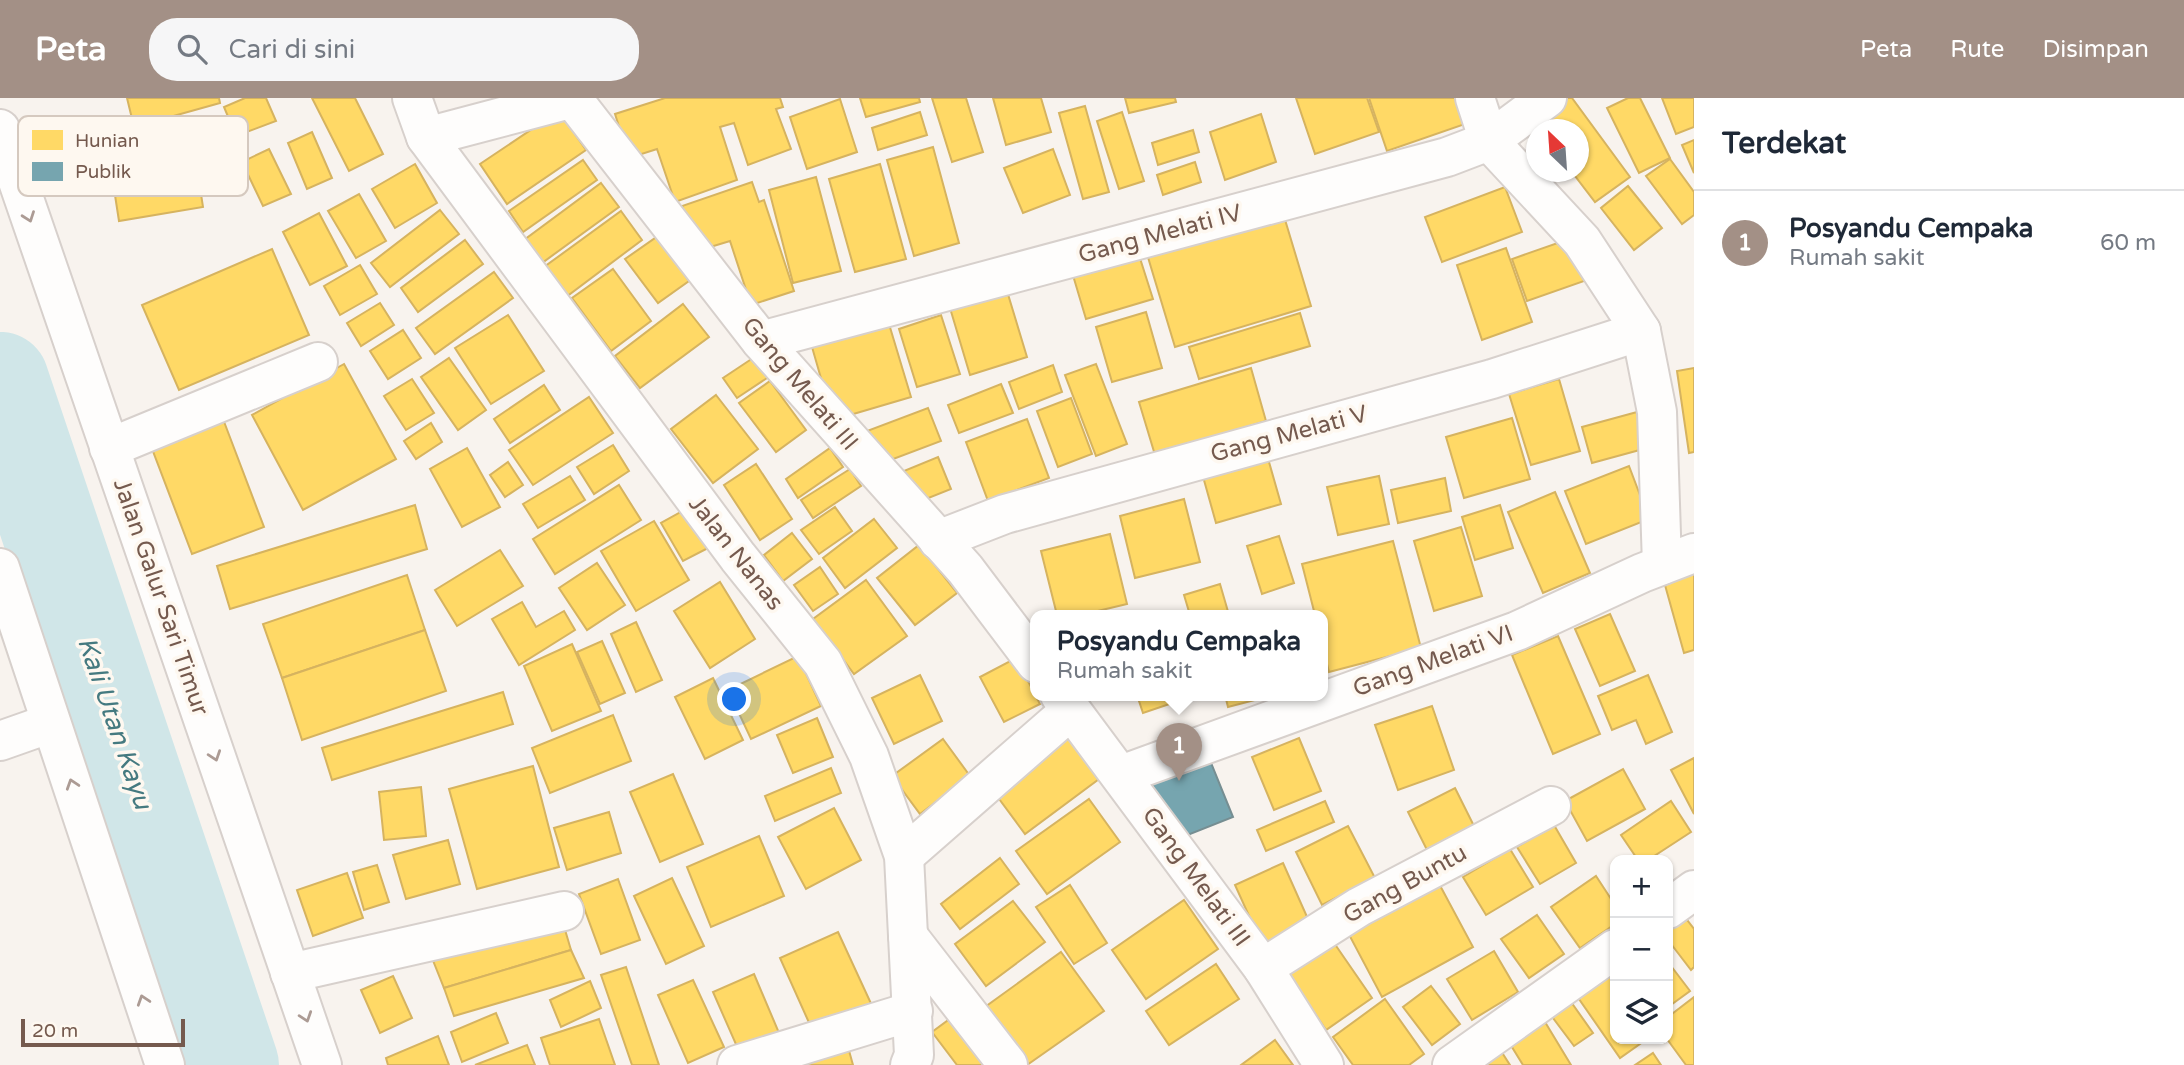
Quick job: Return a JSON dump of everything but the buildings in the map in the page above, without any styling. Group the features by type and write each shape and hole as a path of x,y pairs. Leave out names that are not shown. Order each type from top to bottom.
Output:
{"street":[{"name":"Jalan Nanas","path":"412,98 426,136 738,558 822,663 869,755 904,856 913,1011 914,1055 909,1065"},
{"path":"426,136 573,98"},
{"name":"Gang Melati III","path":"573,98 761,341 965,569 1030,656"},
{"name":"Gang Melati VI","path":"1328,700 1517,631 1678,559 1657,412 1641,331 1582,241 1489,141 1475,98"},
{"name":"Gang Melati IV","path":"761,341 1447,157 1489,141 1547,98"},
{"name":"Jalan Galur Sari Timur","path":"0,129 18,182"},
{"name":"Jalan Galur Sari Timur","path":"23,196 322,1065"},
{"name":"Gang Melati V","path":"938,540 1005,514 1492,379 1641,331"},
{"path":"109,448 318,362"},
{"path":"0,568 165,1065"},
{"name":"Gang Melati VI","path":"1121,775 1324,701"},
{"path":"904,856 1066,703"},
{"name":"Gang Melati III","path":"1066,703 1263,968 1324,1065"},
{"path":"0,741 51,723"},
{"name":"Gang Buntu","path":"1263,968 1359,907 1551,806"},
{"path":"1673,905 1694,890"},
{"path":"290,973 564,911"},
{"path":"908,936 1009,1065"},
{"path":"1452,1065 1610,953"},
{"path":"737,1065 913,1011"}],"waterway":[{"name":"Kali Utan Kayu","path":"0,381 230,1065"}],"place":[{"name":"Posyandu Cempaka","path":"1179,781"}]}
